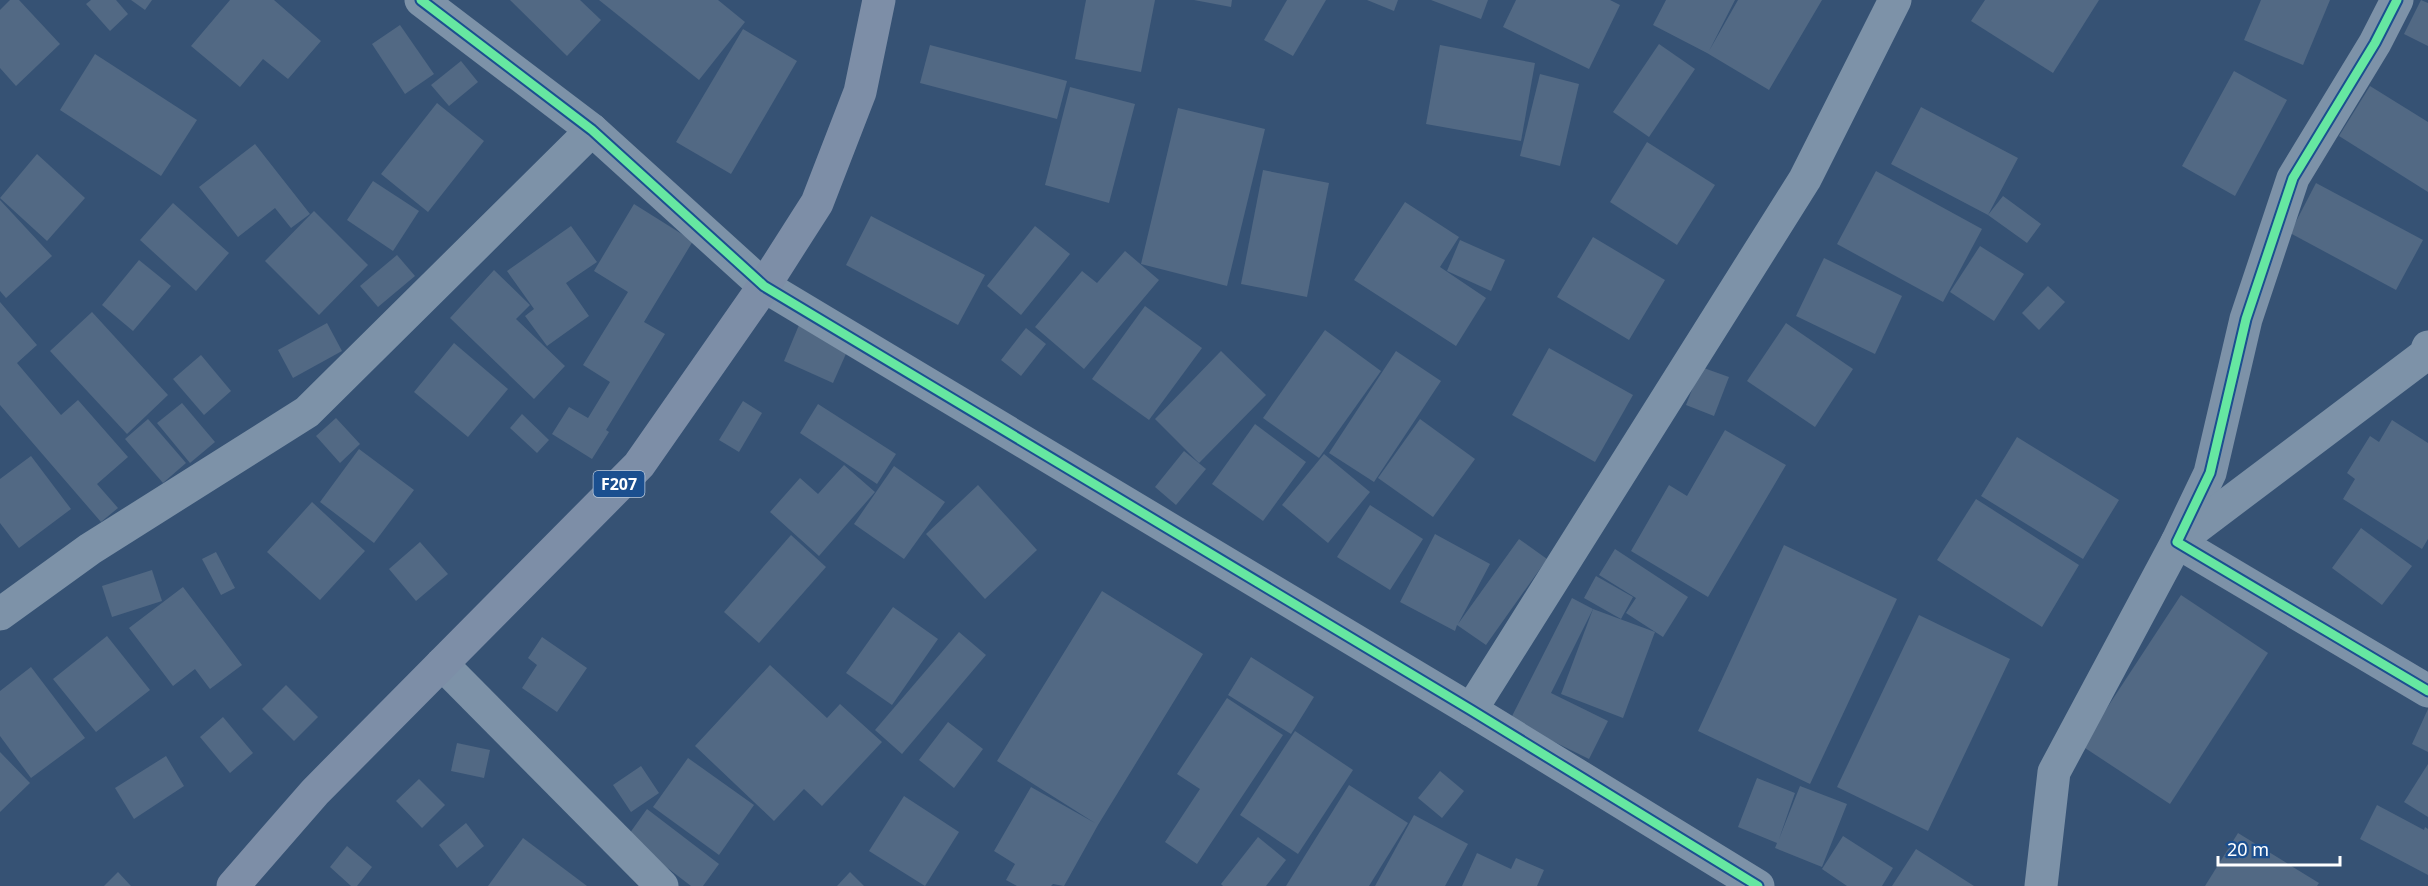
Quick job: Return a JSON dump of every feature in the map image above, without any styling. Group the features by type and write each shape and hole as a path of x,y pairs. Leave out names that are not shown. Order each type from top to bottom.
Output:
{"main road":[{"name":"F207","path":"233,886 315,792 639,465 764,286 817,203 860,92 879,0"}],"street":[{"path":"421,0 592,130 764,286 1471,710 1758,886"},
{"path":"1471,710 1805,179 1895,0"},
{"path":"2042,886 2054,772 2178,542 2210,473 2246,319 2293,178 2375,43 2397,0"},
{"path":"0,614 90,549 307,412 592,130"},
{"path":"2178,542 2425,355 2428,347"},
{"path":"2178,542 2428,691"},
{"path":"442,664 662,886"}],"building":[{"path":"10,0 19,0 60,44 16,86 0,68 0,10"},
{"path":"91,0 116,0 128,14 110,31 86,4"},
{"path":"131,0 152,0 145,10"},
{"path":"230,0 274,0 321,41 288,79 263,59 240,87 191,46"},
{"path":"510,0 580,0 601,20 567,56"},
{"path":"599,0 718,0 745,22 699,80"},
{"path":"1086,0 1155,0 1141,72 1075,59"},
{"path":"1194,0 1232,0 1231,7"},
{"path":"1287,0 1326,0 1293,56 1264,40"},
{"path":"1367,0 1398,0 1394,11"},
{"path":"1431,0 1488,0 1481,19"},
{"path":"1516,0 1610,0 1620,5 1589,69 1503,27"},
{"path":"1666,0 1735,0 1709,51 1738,0 1822,0 1769,90 1707,53 1653,25"},
{"path":"1985,0 2099,0 2053,73 1971,21"},
{"path":"2261,0 2330,0 2303,65 2244,40"},
{"path":"2421,0 2428,3 2428,46 2404,34"},
{"path":"400,25 434,74 405,94 372,44"},
{"path":"743,29 797,61 731,174 676,142"},
{"path":"1659,44 1695,69 1649,137 1613,112"},
{"path":"930,45 1067,81 1057,119 920,83"},
{"path":"1440,45 1535,63 1521,141 1426,124"},
{"path":"95,54 197,120 161,176 60,110"},
{"path":"461,61 478,82 449,106 431,85"},
{"path":"2234,71 2287,100 2235,196 2182,166"},
{"path":"1540,74 1579,84 1560,166 1520,156"},
{"path":"2370,86 2428,122 2428,192 2339,136"},
{"path":"1070,87 1135,104 1109,203 1045,185"},
{"path":"437,103 484,141 428,212 381,174"},
{"path":"1921,107 2018,158 1988,215 1891,164"},
{"path":"1178,108 1265,129 1227,286 1141,264"},
{"path":"1647,142 1715,185 1677,245 1610,202"},
{"path":"255,144 310,214 291,228 275,208 238,237 199,187"},
{"path":"37,154 85,198 47,241 0,198"},
{"path":"1263,170 1329,183 1307,297 1241,284"},
{"path":"1876,171 1982,229 1943,302 1837,244"},
{"path":"373,181 419,211 393,251 347,220"},
{"path":"2316,183 2423,240 2396,290 2290,233"},
{"path":"2003,196 2041,224 2027,243 1988,215"},
{"path":"0,200 52,256 6,298 0,291"},
{"path":"1405,202 1459,237 1440,267 1486,298 1456,346 1354,280"},
{"path":"173,203 229,253 196,291 140,240"},
{"path":"634,204 693,241 644,322 665,334 606,430 609,432 592,459 552,434 569,407 588,418 610,382 583,365 628,292 594,271"},
{"path":"314,211 368,265 319,315 265,261"},
{"path":"871,216 985,275 958,325 846,265"},
{"path":"571,226 597,262 566,283 589,316 547,346 525,316 534,309 507,271"},
{"path":"1035,226 1070,254 1021,315 987,286"},
{"path":"1593,237 1665,280 1629,340 1557,297"},
{"path":"1460,240 1505,260 1491,291 1447,271"},
{"path":"1980,246 2024,274 1994,321 1950,292"},
{"path":"1125,251 1159,280 1084,369 1035,327 1082,271 1097,283"},
{"path":"397,255 415,276 378,307 360,286"},
{"path":"1824,258 1902,296 1875,354 1796,316"},
{"path":"139,260 171,286 133,331 102,305"},
{"path":"494,270 530,305 516,319 565,366 534,399 450,318"},
{"path":"2048,286 2065,302 2039,330 2022,313"},
{"path":"0,302 37,345 17,363 61,415 78,400 128,457 97,484 118,508 101,522 0,405"},
{"path":"1145,306 1202,348 1149,420 1092,379"},
{"path":"92,312 168,395 127,434 50,351"},
{"path":"327,323 342,351 293,378 278,350"},
{"path":"1786,323 1853,369 1815,427 1747,381"},
{"path":"799,325 849,347 833,383 784,361"},
{"path":"1026,328 1046,344 1021,376 1001,360"},
{"path":"1325,330 1381,371 1319,458 1263,418"},
{"path":"454,343 508,389 468,437 414,392"},
{"path":"1549,348 1633,395 1595,462 1512,415"},
{"path":"1221,351 1266,395 1199,463 1155,419"},
{"path":"1396,351 1441,381 1374,482 1329,453"},
{"path":"201,355 231,391 204,415 173,379"},
{"path":"1701,367 1729,377 1714,416 1686,405"},
{"path":"743,401 762,413 739,452 719,440"},
{"path":"182,403 215,442 190,463 157,423"},
{"path":"818,404 896,454 877,484 800,433"},
{"path":"522,414 549,440 537,453 510,428"},
{"path":"336,418 360,444 340,463 316,436"},
{"path":"148,419 186,463 163,483 125,439"},
{"path":"1420,419 1475,459 1433,517 1378,478"},
{"path":"2392,420 2428,443 2428,539 2422,549 2343,499 2355,479 2347,473 2370,436 2379,442"},
{"path":"1255,424 1306,462 1263,521 1212,484"},
{"path":"1725,430 1786,465 1708,597 1631,551 1669,485 1687,496"},
{"path":"2017,437 2119,500 2083,559 1981,496"},
{"path":"359,449 414,490 374,543 320,502"},
{"path":"1184,451 1206,469 1176,505 1155,487"},
{"path":"1324,454 1370,492 1328,543 1282,505"},
{"path":"31,456 71,509 19,548 0,523 0,479"},
{"path":"844,465 875,492 819,556 770,512 800,478 818,494"},
{"path":"894,466 945,502 904,559 854,524"},
{"path":"978,485 1037,550 985,599 926,534"},
{"path":"1976,499 2079,565 2042,627 1937,560"},
{"path":"312,502 365,551 320,600 267,552"},
{"path":"1370,505 1423,539 1390,590 1337,557"},
{"path":"2361,528 2412,566 2382,605 2332,568"},
{"path":"1435,534 1490,564 1458,624 1519,539 1547,559 1486,645 1457,625 1455,631 1400,602"},
{"path":"791,535 826,567 759,643 724,612"},
{"path":"420,542 448,574 416,601 389,569"},
{"path":"1784,545 1897,599 1810,784 1698,731"},
{"path":"1615,549 1688,597 1663,637 1626,613 1636,598 1599,575"},
{"path":"216,552 235,588 221,595 202,559"},
{"path":"152,570 162,601 112,617 102,586"},
{"path":"1596,576 1633,597 1621,619 1584,598"},
{"path":"183,587 242,665 210,689 195,669 173,686 129,628"},
{"path":"1102,591 1203,654 1098,825 1064,886 1053,884 1051,886 1017,886 1006,880 1015,864 994,851 1031,787 1095,823 997,761"},
{"path":"2181,595 2268,653 2170,804 2082,746"},
{"path":"1572,598 1593,609 1551,693 1608,721 1589,759 1510,720"},
{"path":"893,607 938,639 892,705 846,673"},
{"path":"1593,609 1655,632 1623,718 1561,694"},
{"path":"1919,615 2010,659 1928,831 1837,787"},
{"path":"959,632 986,655 902,754 875,730"},
{"path":"107,636 150,690 96,732 53,679"},
{"path":"542,637 587,668 557,712 522,688 537,665 528,658"},
{"path":"1251,657 1314,697 1291,734 1228,695"},
{"path":"770,665 827,718 840,704 882,742 822,806 804,789 774,821 695,746"},
{"path":"31,667 85,738 31,778 0,736 0,691"},
{"path":"286,685 318,717 294,741 262,709"},
{"path":"1227,698 1283,735 1197,864 1165,842 1200,789 1177,774"},
{"path":"2428,709 2428,752 2412,744"},
{"path":"223,717 253,753 230,773 200,737"},
{"path":"948,722 983,749 954,788 919,760"},
{"path":"1295,731 1353,770 1298,854 1240,815"},
{"path":"457,743 490,750 484,778 451,771"},
{"path":"0,752 30,783 0,812"},
{"path":"166,756 184,786 134,819 115,788"},
{"path":"688,758 754,805 719,855 653,807"},
{"path":"2428,764 2428,817 2404,802"},
{"path":"641,766 659,793 631,812 613,785"},
{"path":"1440,771 1464,791 1442,818 1418,798"},
{"path":"1757,778 1795,793 1779,839 1800,786 1847,804 1822,867 1775,848 1777,843 1738,827"},
{"path":"419,779 445,805 422,828 396,801"},
{"path":"1349,785 1408,823 1369,886 1286,886"},
{"path":"904,796 959,832 925,886 869,851"},
{"path":"2377,805 2424,830 2425,827 2428,829 2428,875 2360,839"},
{"path":"647,809 719,864 703,886 691,886 627,837"},
{"path":"1414,815 1468,844 1445,886 1375,886"},
{"path":"466,823 484,846 457,868 439,845"},
{"path":"2238,833 2319,883 2317,886 2205,886"},
{"path":"1843,836 1893,868 1882,886 1847,886 1822,869"},
{"path":"1258,837 1286,860 1266,886 1223,886 1221,884"},
{"path":"523,838 587,886 488,886"},
{"path":"347,846 372,867 357,886 351,886 330,867"},
{"path":"1916,849 1974,886 1892,886"},
{"path":"1477,853 1511,869 1516,858 1544,870 1537,886 1462,886"},
{"path":"118,872 131,886 104,886"},
{"path":"850,872 864,886 837,886"}],"cycle path":[{"path":"421,0 592,130 764,286 1471,710 1758,886"},
{"path":"2397,0 2375,43 2293,178 2246,319 2210,473 2177,542 2428,691"}]}
